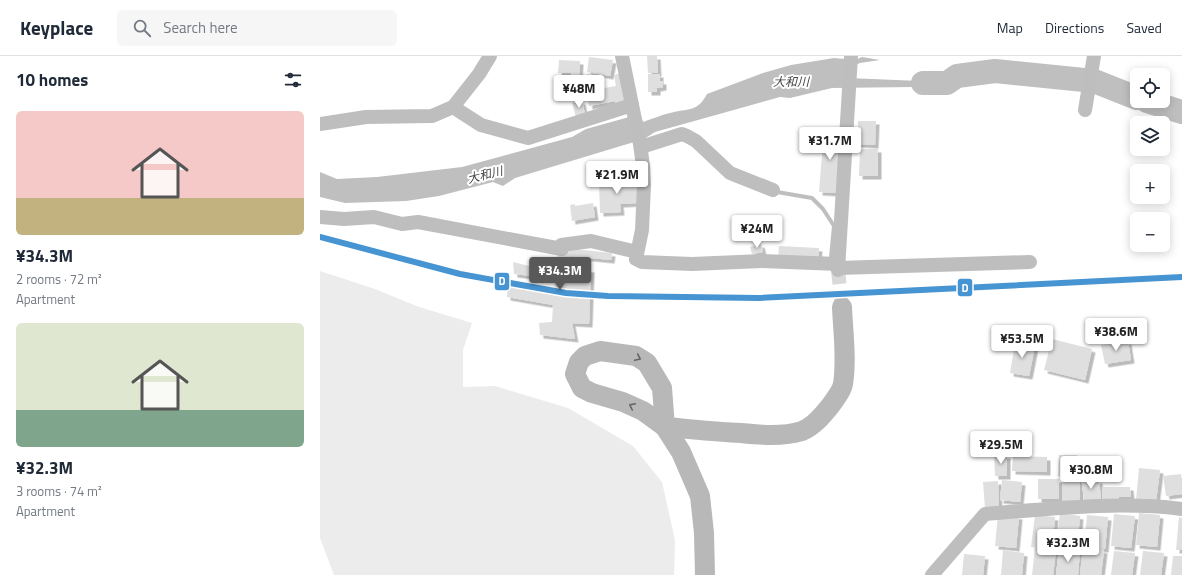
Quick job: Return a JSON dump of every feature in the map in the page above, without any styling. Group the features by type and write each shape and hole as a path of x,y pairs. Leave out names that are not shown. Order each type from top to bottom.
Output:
{"street":[{"path":"320,124 366,117 432,116 454,108 479,74 490,56"},
{"path":"622,56 641,146 644,185 642,230 636,259 642,262 692,264 762,261 838,268 1030,262"},
{"path":"838,268 851,56"},
{"path":"1084,110 1093,59"},
{"path":"454,108 481,125 528,138 632,106"},
{"path":"641,146 682,134 696,141 730,173 773,190"},
{"path":"320,217 344,219 374,217 402,224 418,222 562,249 561,245 591,241 637,252"},
{"path":"665,427 760,435 782,435 802,431 813,425 822,417 837,397 843,386 845,367 842,307"},
{"path":"665,427 662,388 647,363 636,356 600,351 585,356 579,362 575,374 582,388 592,393 623,402 642,411 665,427 681,452 700,496 704,533 705,575"},
{"path":"932,575 985,514 1107,506 1164,507 1182,509"}],"shaded area":[{"path":"320,271 375,289 419,307 472,323 463,350 463,387 495,386 568,408 633,446 662,482 675,540 674,575 334,575 320,538"}],"water":[{"name":"大和川","path":"862,57 880,60 860,63 846,69 848,78 920,81 922,77 956,78 949,88 832,88 790,98 780,97 655,132 644,139 515,178 503,186 493,182 439,196 406,201 345,203 320,197 320,172 337,179 377,177 462,167 572,137 586,129 640,114 643,122 667,114 692,109 700,104 707,94 763,73 791,65 834,58 855,60"}],"building":[{"path":"647,56 657,56 658,73 648,73"},
{"path":"589,57 613,60 610,76 587,72"},
{"path":"559,60 580,61 579,80 571,79 571,73 558,73"},
{"path":"621,73 626,102 615,104 615,101 589,106 587,91 616,86 614,75"},
{"path":"587,74 593,75 592,86 586,85"},
{"path":"648,74 660,74 660,81 663,81 663,87 657,88 657,92 648,92"},
{"path":"576,85 584,86 583,96 576,96"},
{"path":"582,101 585,114 576,117 572,103"},
{"path":"858,121 876,121 875,145 857,144"},
{"path":"824,129 842,131 837,193 819,192"},
{"path":"860,149 878,149 878,176 859,176"},
{"path":"613,170 614,177 606,177 605,171"},
{"path":"599,181 622,181 622,183 627,183 627,181 637,181 637,183 639,183 638,203 620,204 621,212 600,213"},
{"path":"593,203 595,217 572,221 570,205 575,204 575,206"},
{"path":"761,244 763,252 752,254 750,247"},
{"path":"779,246 819,248 818,261 778,259"},
{"path":"564,248 612,253 611,260 570,256 570,267 591,269 589,324 572,323 575,339 540,335 539,323 552,322 553,305 507,297 508,281 554,292 556,279 514,274 513,262 545,270 545,258 557,261 558,250"},
{"path":"1052,339 1092,349 1085,380 1044,370"},
{"path":"1128,341 1131,360 1105,364 1101,345"},
{"path":"1015,343 1035,346 1029,376 1010,373"},
{"path":"994,455 1007,455 1007,476 995,476"},
{"path":"1059,455 1077,455 1077,476 1058,476"},
{"path":"1013,456 1047,457 1047,472 1012,471"},
{"path":"1139,468 1160,470 1156,502 1136,500"},
{"path":"1181,474 1182,494 1166,496 1163,476"},
{"path":"1091,476 1091,481 1099,480 1101,499 1091,500 1085,506 1081,477"},
{"path":"1062,477 1080,477 1080,504 1062,504"},
{"path":"1038,479 1059,479 1059,499 1038,499"},
{"path":"1002,480 1022,482 1020,502 1000,500"},
{"path":"998,481 999,508 985,509 983,482"},
{"path":"1102,487 1130,487 1131,497 1119,497 1119,502 1102,503"},
{"path":"1060,513 1080,516 1077,548 1056,546"},
{"path":"1139,513 1160,515 1157,547 1136,545"},
{"path":"998,514 1019,516 1016,548 995,546"},
{"path":"1114,514 1135,516 1131,548 1111,546"},
{"path":"1035,515 1055,517 1052,550 1031,547"},
{"path":"1087,515 1108,517 1105,549 1084,547"},
{"path":"1179,517 1182,518 1182,550 1176,550"},
{"path":"1083,547 1104,550 1101,575 1080,575"},
{"path":"1035,548 1056,551 1053,575 1032,575"},
{"path":"1059,549 1080,551 1078,575 1056,575"},
{"path":"1003,550 1024,553 1022,575 1001,575"},
{"path":"1114,551 1135,553 1132,575 1111,575"},
{"path":"1143,551 1164,553 1161,575 1140,575"},
{"path":"964,554 985,556 983,575 962,575"},
{"path":"1173,556 1182,556 1182,575 1171,575"}],"waterway":[{"name":"大和川","path":"923,83 947,83 957,76 995,71 1094,81 1130,95"},
{"name":"大和川","path":"1169,108 1182,112"},
{"path":"777,192 812,198 823,209 834,226 831,257"}],"tunnel":[{"path":"838,270 842,307"}],"transit line":[{"name":"D","path":"320,237 460,274 566,293 608,296 759,298 1182,277"}]}
